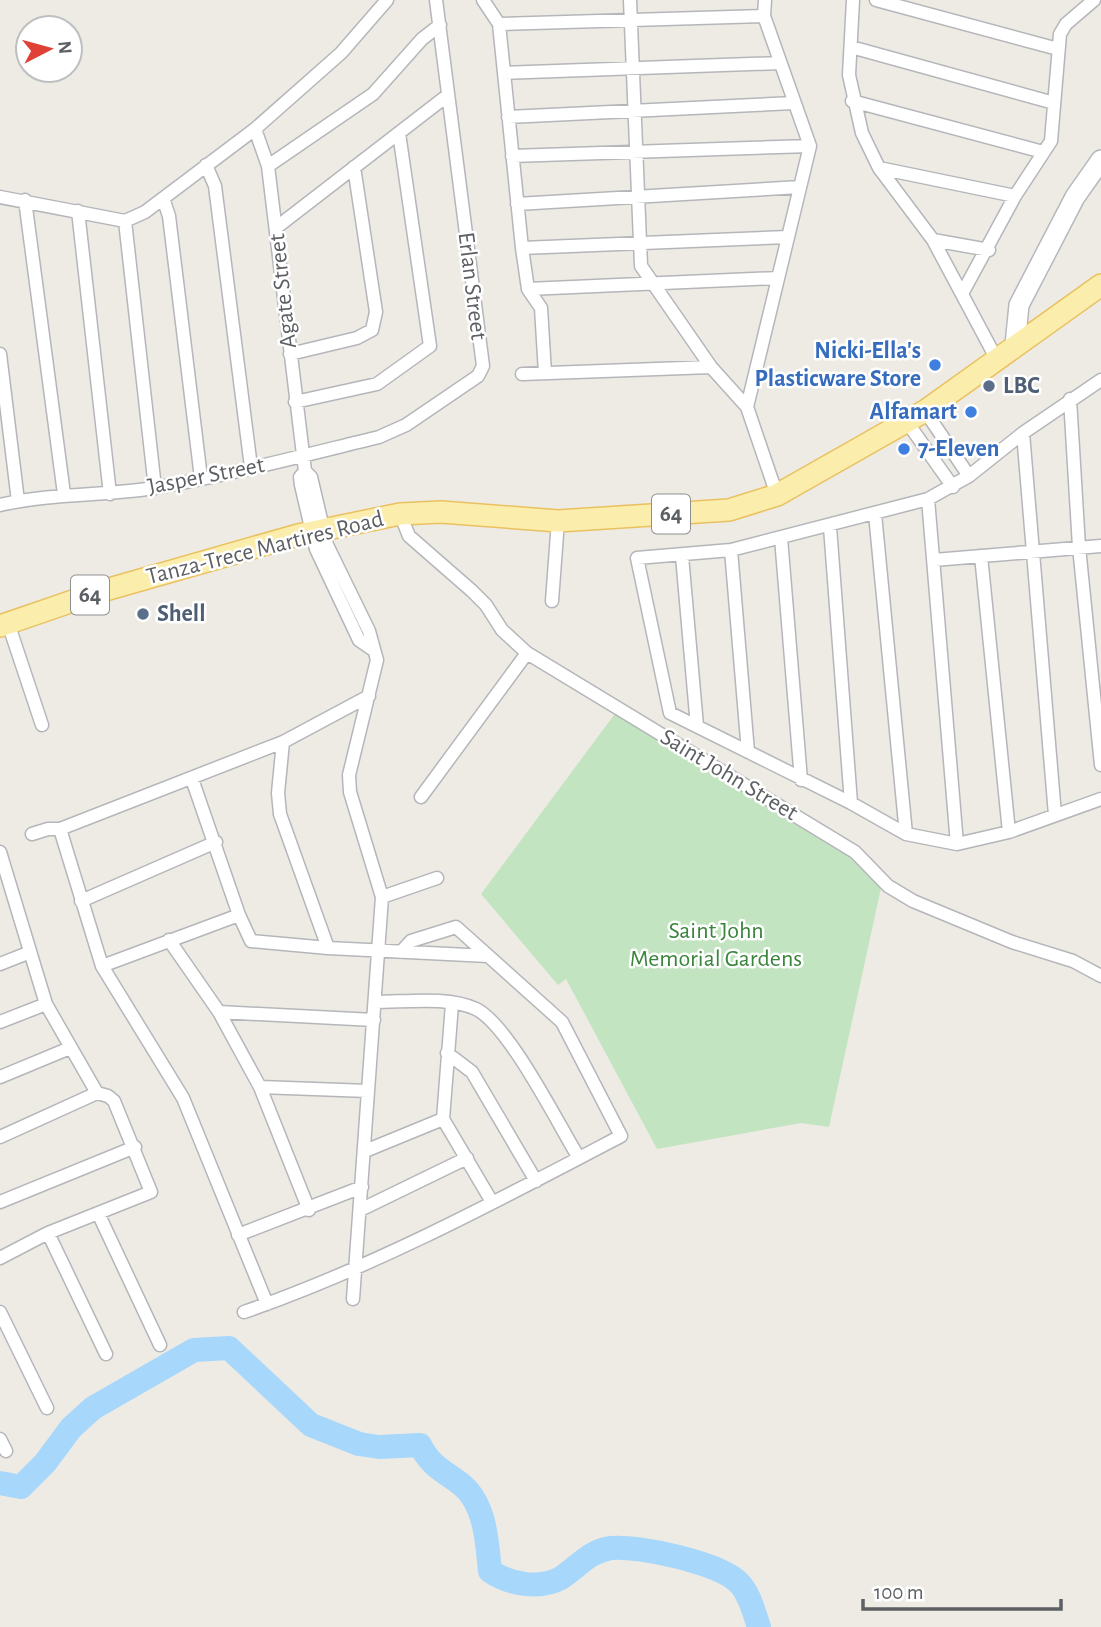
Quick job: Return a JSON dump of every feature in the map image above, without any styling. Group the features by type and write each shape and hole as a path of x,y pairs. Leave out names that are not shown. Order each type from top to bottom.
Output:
{"main road":[{"name":"Tanza-Trece Martires Road","path":"4,624 102,591 317,530 400,514 441,512 558,521 729,510 777,495 916,416 1101,285"}],"street":[{"path":"0,197 125,221 164,201 206,165 255,129 341,52 387,0"},
{"name":"Erlan Street","path":"302,456 380,437 406,425 482,372 436,0"},
{"path":"483,0 499,24 522,248 528,289 541,309 545,373"},
{"path":"630,0 641,265 711,367 747,407 777,495"},
{"path":"747,407 810,146 764,16 765,0"},
{"path":"853,0 849,75 852,101 862,133 879,168 933,240 996,358"},
{"path":"876,0 1058,49"},
{"path":"963,292 989,250 1015,196 1053,135 1058,49 1066,24 1093,0"},
{"path":"499,24 764,16"},
{"path":"268,166 373,94 422,39 440,25"},
{"path":"850,47 1054,103"},
{"path":"504,73 780,63"},
{"path":"277,227 447,95"},
{"path":"852,101 1043,152"},
{"path":"508,117 794,103"},
{"name":"Agate Street","path":"255,129 268,166 277,227 305,471 300,478 340,604 359,640 372,649 377,660 369,696"},
{"path":"295,402 377,384 430,346 399,133"},
{"path":"512,156 810,146"},
{"path":"1015,345 1019,305 1075,197 1101,160"},
{"path":"206,165 215,186 251,467"},
{"path":"290,354 357,338 372,330 376,312 354,167"},
{"path":"879,168 1015,196"},
{"path":"517,204 800,187"},
{"path":"25,200 64,494"},
{"path":"164,201 169,216 201,478"},
{"path":"78,211 110,494"},
{"path":"125,221 155,488"},
{"path":"522,248 788,237"},
{"path":"933,240 989,250"},
{"path":"528,289 778,278"},
{"path":"0,354 18,501"},
{"path":"522,374 711,367"},
{"path":"1101,380 1023,433 969,476 929,499 830,527 731,550 637,558 670,713 851,803 906,834 957,844 1009,832 1101,799"},
{"path":"1070,399 1079,547 1101,765"},
{"path":"916,416 969,476"},
{"path":"916,416 953,487"},
{"path":"1023,433 1055,815"},
{"name":"Jasper Street","path":"0,505 64,494 110,494 155,488 302,456"},
{"path":"929,499 957,844"},
{"name":"Saint John Street","path":"400,514 409,536 472,591 486,605 502,630 527,653 855,852 888,886 913,901 1012,942 1073,961 1101,976"},
{"path":"875,514 906,834"},
{"path":"552,601 558,521"},
{"path":"830,527 851,803"},
{"path":"780,538 801,780"},
{"path":"934,560 1101,546"},
{"path":"731,550 748,752"},
{"path":"682,556 697,726"},
{"path":"981,556 1009,832"},
{"path":"4,624 42,726"},
{"path":"421,797 527,653"},
{"path":"32,834 48,829 60,829 283,742 369,696"},
{"path":"353,1299 382,897 349,785 358,730 369,696"},
{"path":"283,742 278,793 280,814 328,948"},
{"path":"192,779 216,842 239,915 251,941 328,948 488,956"},
{"path":"60,829 102,966 183,1098 267,1304"},
{"path":"81,901 216,842"},
{"path":"0,852 28,953 46,1004 97,1093"},
{"path":"382,897 438,878"},
{"path":"102,966 239,915"},
{"path":"244,1312 356,1267 536,1181 621,1136 562,1022 456,927 411,942 401,952"},
{"path":"169,940 219,1012 260,1087 309,1210"},
{"path":"0,964 28,953"},
{"path":"375,1002 452,1004 476,1009 499,1026 579,1158"},
{"path":"0,1022 46,1004"},
{"path":"452,1004 443,1119 492,1202"},
{"path":"219,1012 374,1020"},
{"path":"0,1077 70,1048"},
{"path":"447,1054 472,1072 536,1181"},
{"path":"260,1087 368,1091"},
{"path":"0,1137 97,1093 108,1096 114,1101 135,1147 151,1192 48,1234 0,1258"},
{"path":"365,1151 443,1119"},
{"path":"0,1202 135,1147"},
{"path":"360,1210 467,1158"},
{"path":"239,1235 309,1210 362,1187"},
{"path":"98,1213 160,1345"},
{"path":"48,1234 106,1354"},
{"path":"0,1312 47,1408"}],"green space":[{"name":"Saint John Memorial Gardens","path":"617,711 851,852 881,888 829,1127 801,1123 657,1149 566,979 558,985 481,894"}],"waterway":[{"path":"0,1483 21,1487 45,1463 71,1428 93,1408 194,1350 229,1348 311,1425 359,1444 379,1447 420,1445 434,1464 462,1485 476,1503 484,1525 490,1571 498,1576 524,1584 543,1584 561,1578 590,1556 603,1550 623,1548 658,1552 697,1562 739,1583 746,1593 759,1627"}],"place":[{"name":"Nicki-Ella's Plasticware Store","path":"935,365"},
{"name":"LBC","path":"989,386"},
{"name":"Alfamart","path":"971,412"},
{"name":"7-Eleven","path":"904,449"},
{"name":"Shell","path":"143,614"}]}
